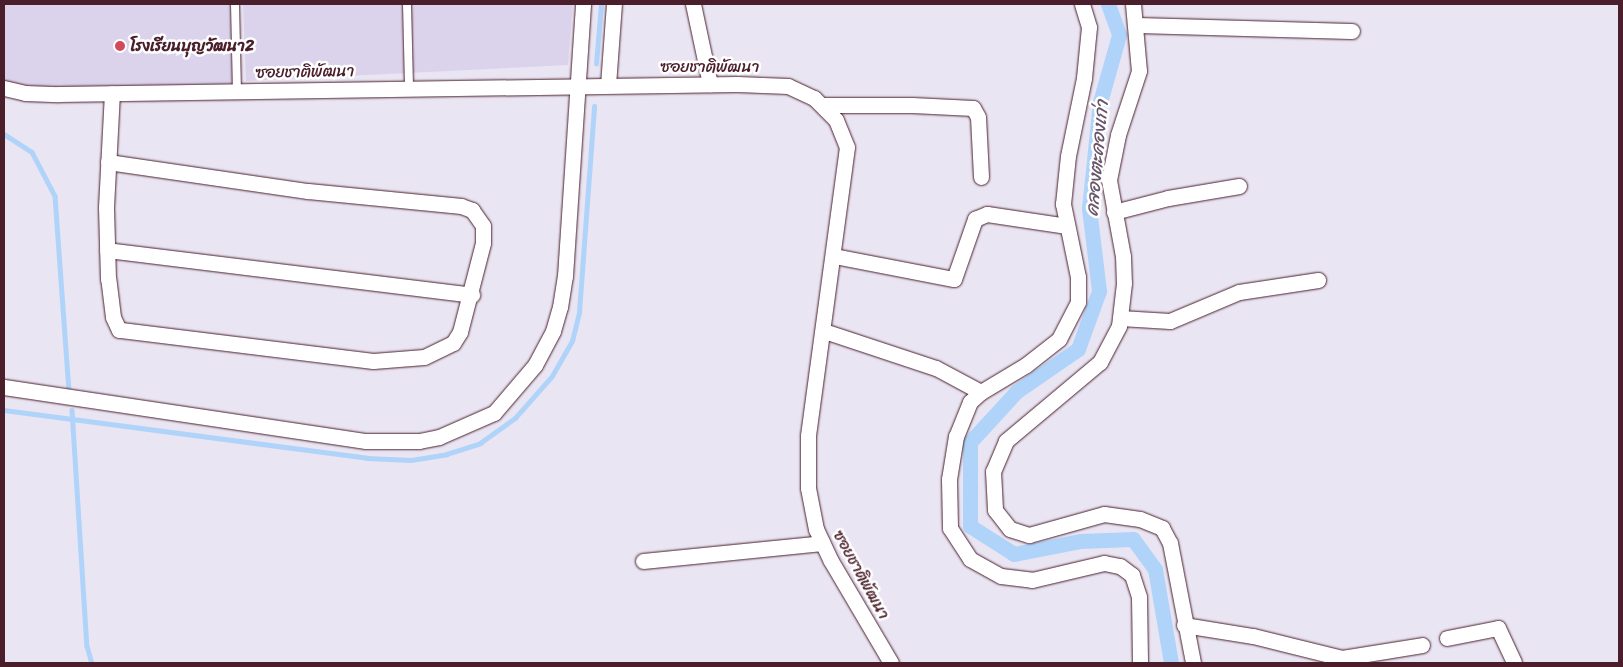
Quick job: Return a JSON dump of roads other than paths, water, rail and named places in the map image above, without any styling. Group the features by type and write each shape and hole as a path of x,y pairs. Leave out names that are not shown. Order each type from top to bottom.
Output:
{"street":[{"path":"4,387 366,441 419,441 439,437 475,424 494,413 535,365 553,332 564,276 583,4"},
{"path":"608,85 614,4"},
{"path":"693,4 710,84"},
{"path":"1082,4 1089,27 1084,78 1068,156 1063,204 1078,277 1078,302 1059,339 1026,366 981,392 970,402 956,436 949,479 950,528 970,559 1001,576 1032,580 1104,563 1120,566 1132,574 1139,597 1140,663"},
{"path":"1134,4 1139,71 1118,135 1109,180 1123,256 1124,283 1120,318 1100,362 1006,441 993,471 995,510 1010,529 1029,535 1104,514 1140,520 1162,528 1170,543 1184,625 1193,663"},
{"path":"1136,25 1352,31"},
{"name":"ซอยชาติพัฒนา","path":"4,88 25,93 112,93 410,87 710,84 788,86 824,105 836,120 848,147 808,436 808,488 816,529 822,543 891,663"},
{"path":"108,162 308,191 461,206 472,210 483,226 484,243 472,295 460,332 453,343 413,360 373,361 125,333 116,325 107,250 108,162 112,93"},
{"path":"824,105 912,104 973,108 978,118 981,177"},
{"path":"1114,212 1168,198 1239,186"},
{"path":"834,256 954,279 975,219 987,214 1067,226"},
{"path":"107,250 472,295"},
{"path":"1120,318 1170,321 1239,292 1318,280"},
{"path":"824,331 936,368 981,392"},
{"path":"644,561 822,543"},
{"path":"1184,625 1253,636 1336,660 1422,645"},
{"path":"1447,638 1498,628 1514,663"}],"lane":[{"path":"235,4 237,91"},
{"path":"407,4 410,87"}],"waterway":[{"path":"596,64 601,4"},
{"name":"คลองตะคองเก่า","path":"1108,4 1119,35 1100,102 1089,208 1099,291 1078,349 1016,392 970,442 970,526 1014,554 1080,541 1133,539 1155,569 1171,663"},
{"path":"4,410 367,458 411,460 447,454 480,443 515,418 552,376 572,341 579,312 594,107"},
{"path":"4,134 32,152 55,196 69,390"},
{"path":"72,410 87,646 92,663"}],"place":[{"name":"โรงเรียนบุญวัฒนา2","path":"120,46"}]}
